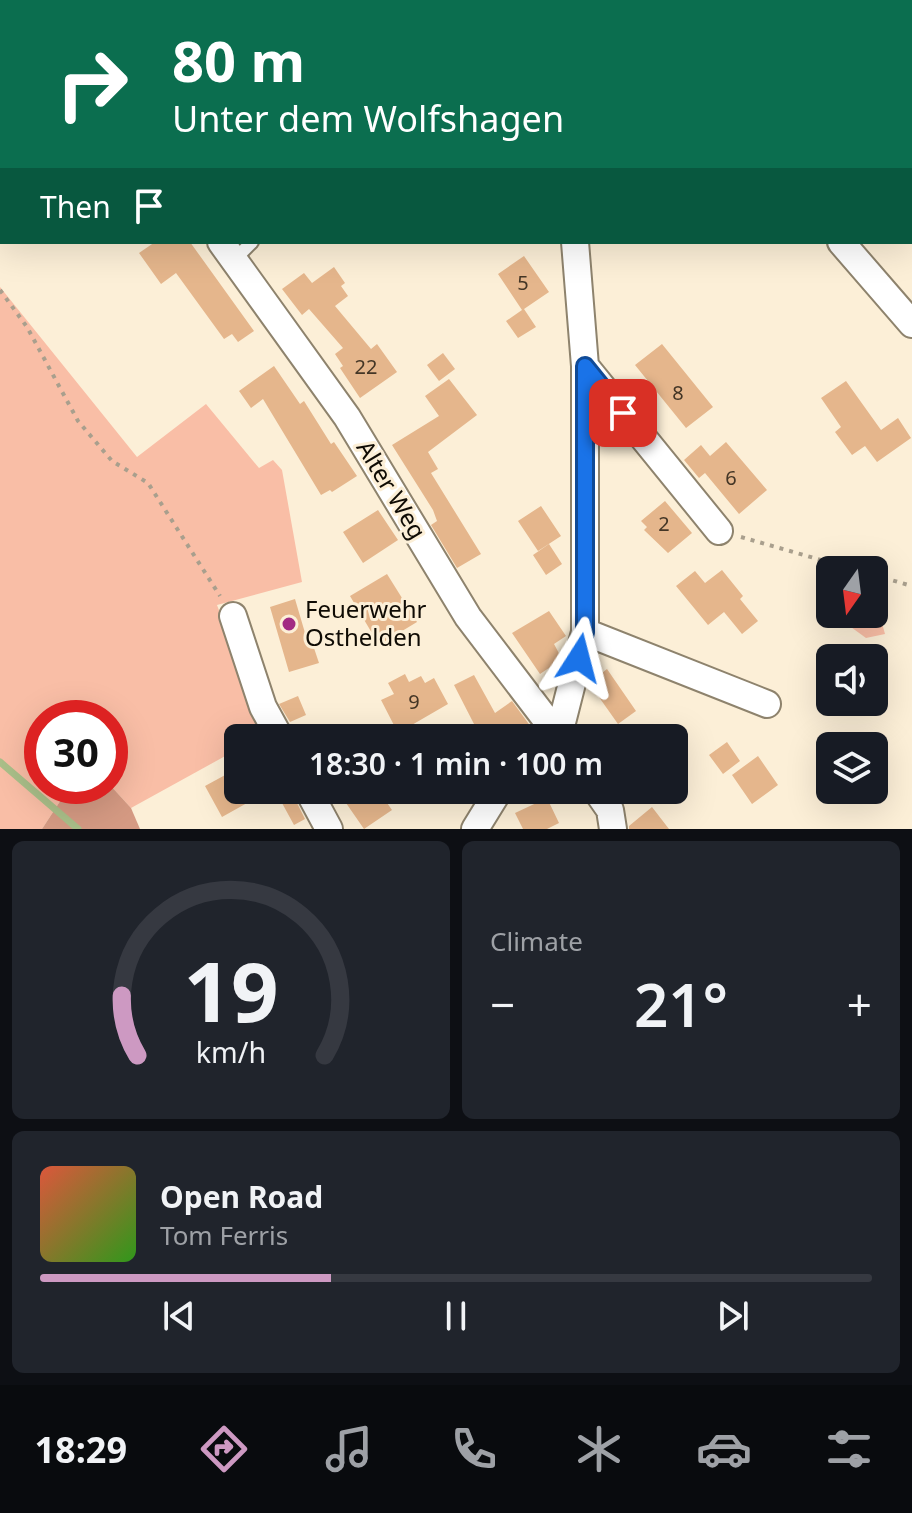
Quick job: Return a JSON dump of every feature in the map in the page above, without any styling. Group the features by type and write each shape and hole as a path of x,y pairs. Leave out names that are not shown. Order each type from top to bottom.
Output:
{"street":[{"path":"562,724 585,632 585,366 575,244"},
{"path":"843,244 912,324"},
{"name":"Alter Weg","path":"236,248 347,417 468,617 548,724"},
{"path":"585,366 719,531"},
{"path":"233,616 263,707 272,724"},
{"path":"585,632 767,704"},
{"path":"316,804 329,829"},
{"path":"475,829 490,804"},
{"path":"606,804 613,829"}],"path":[{"path":"0,290 27,327 78,421 112,461 148,483 233,616"},
{"path":"719,531 816,559"},
{"path":"888,579 912,586"}],"shaded area":[{"path":"0,287 137,457 206,404 259,468 273,460 282,470 302,582 217,605 262,724 224,724 224,757 131,808 127,804 128,700 24,700 24,804 58,804 42,829 0,829"},
{"path":"852,628 883,628 885,634 866,638"},
{"path":"58,804 127,804 140,829 42,829"}],"building":[{"path":"152,244 191,244 254,331 238,342 232,334 224,339 176,273 161,284 139,253"},
{"path":"524,256 549,292 524,309 536,327 518,338 506,321 522,310 498,274"},
{"path":"334,267 345,283 341,286 348,296 335,306 371,349 377,344 397,372 360,398 340,368 343,366 335,354 343,348 309,309 302,315 282,289 304,273 312,283"},
{"path":"662,344 713,407 686,428 635,365"},
{"path":"443,353 455,369 439,381 427,365"},
{"path":"274,366 300,404 304,401 331,444 334,442 357,476 332,492 330,490 321,495 263,399 251,408 239,391"},
{"path":"449,379 477,415 428,452 438,469 431,473 481,554 457,568 431,525 437,521 433,510 392,445 439,416 425,396"},
{"path":"846,381 881,430 898,418 911,438 877,462 865,446 852,455 835,432 841,427 821,398"},
{"path":"726,442 767,490 739,514 705,473 699,478 684,460 701,445 710,456"},
{"path":"665,501 692,533 668,553 644,530 647,527 641,521"},
{"path":"541,506 561,536 538,551 518,521"},
{"path":"378,510 398,540 363,563 343,532"},
{"path":"549,544 562,564 546,575 533,555"},
{"path":"722,570 758,621 742,634 724,612 708,625 676,586 695,571 705,583"},
{"path":"387,574 417,622 379,645 350,596"},
{"name":"Feuerwehr Osthelden","path":"295,599 308,643 312,642 319,663 289,672 270,607"},
{"path":"549,611 566,636 554,644 562,659 540,674 512,633"},
{"path":"607,669 636,711 618,724 589,683"},
{"path":"405,674 409,682 421,676 425,683 434,678 448,704 414,724 393,724 381,700 394,694 388,683"},
{"path":"474,675 495,713 512,701 529,724 474,724 454,685"},
{"path":"298,696 306,715 290,722 279,704"},
{"path":"727,742 740,761 723,774 709,755"},
{"path":"758,756 778,785 752,804 732,775"},
{"path":"224,776 224,804 245,804 222,817 205,786"},
{"path":"283,804 298,804 305,819 294,825"},
{"path":"347,804 388,804 392,810 364,829"},
{"path":"534,804 550,804 559,823 547,829 523,829 515,813"},
{"path":"652,807 669,829 629,829 629,826"}],"waterway":[{"path":"0,762 78,829"}],"place":[{"name":"Feuerwehr Osthelden","path":"289,624"}],"route":[{"path":"579,658 585,632 585,366 623,413"}]}
